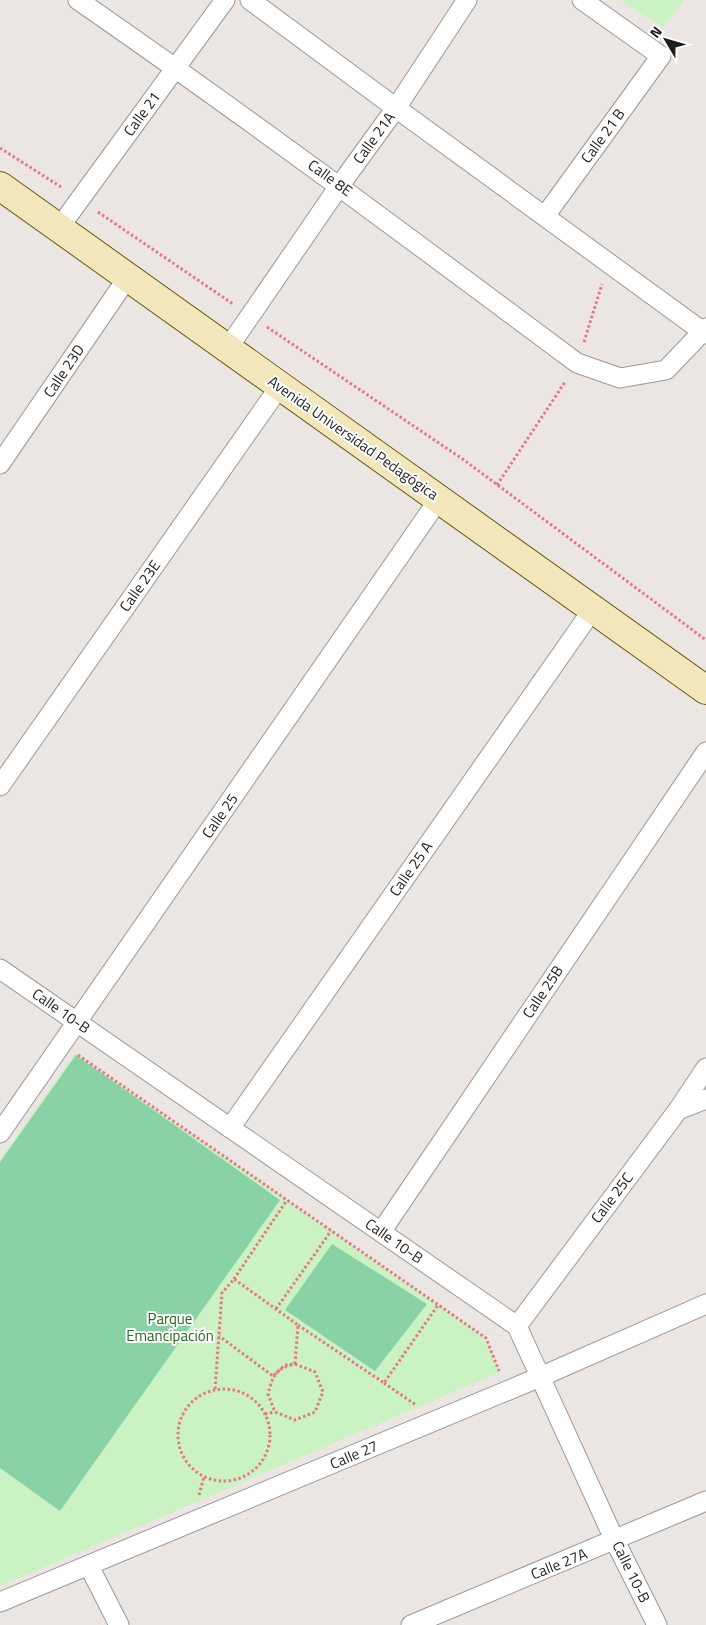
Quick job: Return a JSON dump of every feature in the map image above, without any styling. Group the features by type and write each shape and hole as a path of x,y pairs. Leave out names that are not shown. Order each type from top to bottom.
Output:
{"street":[{"name":"Calle 8E","path":"78,0 340,185 578,363 620,378 666,370 705,331"},
{"name":"Calle 21","path":"58,228 225,0"},
{"path":"250,0 608,263 705,331"},
{"name":"Calle 21A","path":"228,348 340,185 396,108 467,0"},
{"name":"Calle 21 B","path":"545,216 661,56 582,0"},
{"name":"Avenida Universidad Pedagógica","path":"0,186 706,690"},
{"name":"Calle 23D","path":"0,464 128,277"},
{"name":"Calle 23E","path":"0,786 280,386"},
{"name":"Calle 25","path":"0,1133 439,499"},
{"name":"Calle 25 A","path":"230,1128 592,609"},
{"name":"Calle 25B","path":"380,1232 706,752"},
{"name":"Calle 10-B","path":"0,969 517,1326 615,1541 657,1625"},
{"name":"Calle 25C","path":"517,1326 678,1110 706,1068"},
{"path":"678,1110 706,1099"},
{"name":"Calle 27","path":"0,1602 540,1377 706,1304"},
{"name":"Calle 27A","path":"411,1625 706,1502"},
{"path":"89,1566 120,1625"}],"path":[{"path":"0,148 464,460 706,640"},
{"path":"497,486 578,363 608,263"},
{"path":"75,1053 486,1338 500,1372"},
{"path":"216,1389 222,1293 234,1279 287,1200"},
{"path":"276,1309 331,1231"},
{"path":"234,1279 419,1407"},
{"path":"384,1383 438,1305"},
{"path":"295,1364 298,1325"},
{"path":"219,1336 273,1376"},
{"path":"266,1414 275,1412 295,1420 315,1412 323,1392 315,1372 295,1364 285,1365 273,1376 268,1394 275,1412"},
{"path":"227,1388 240,1391 250,1396 259,1404 266,1414 270,1439 267,1451 261,1462 252,1471 235,1479 216,1481 196,1472 183,1457 178,1439 180,1420 190,1403 198,1396 216,1389 227,1388"},
{"path":"197,1502 204,1477"}],"green space":[{"path":"620,0 684,0 663,28"},
{"name":"Parque Emancipación","path":"75,1053 486,1338 500,1372 0,1586 0,1160"},
{"path":"76,1055 280,1200 60,1511 0,1468 0,1162"},
{"path":"332,1244 427,1304 375,1371 285,1310"}]}
